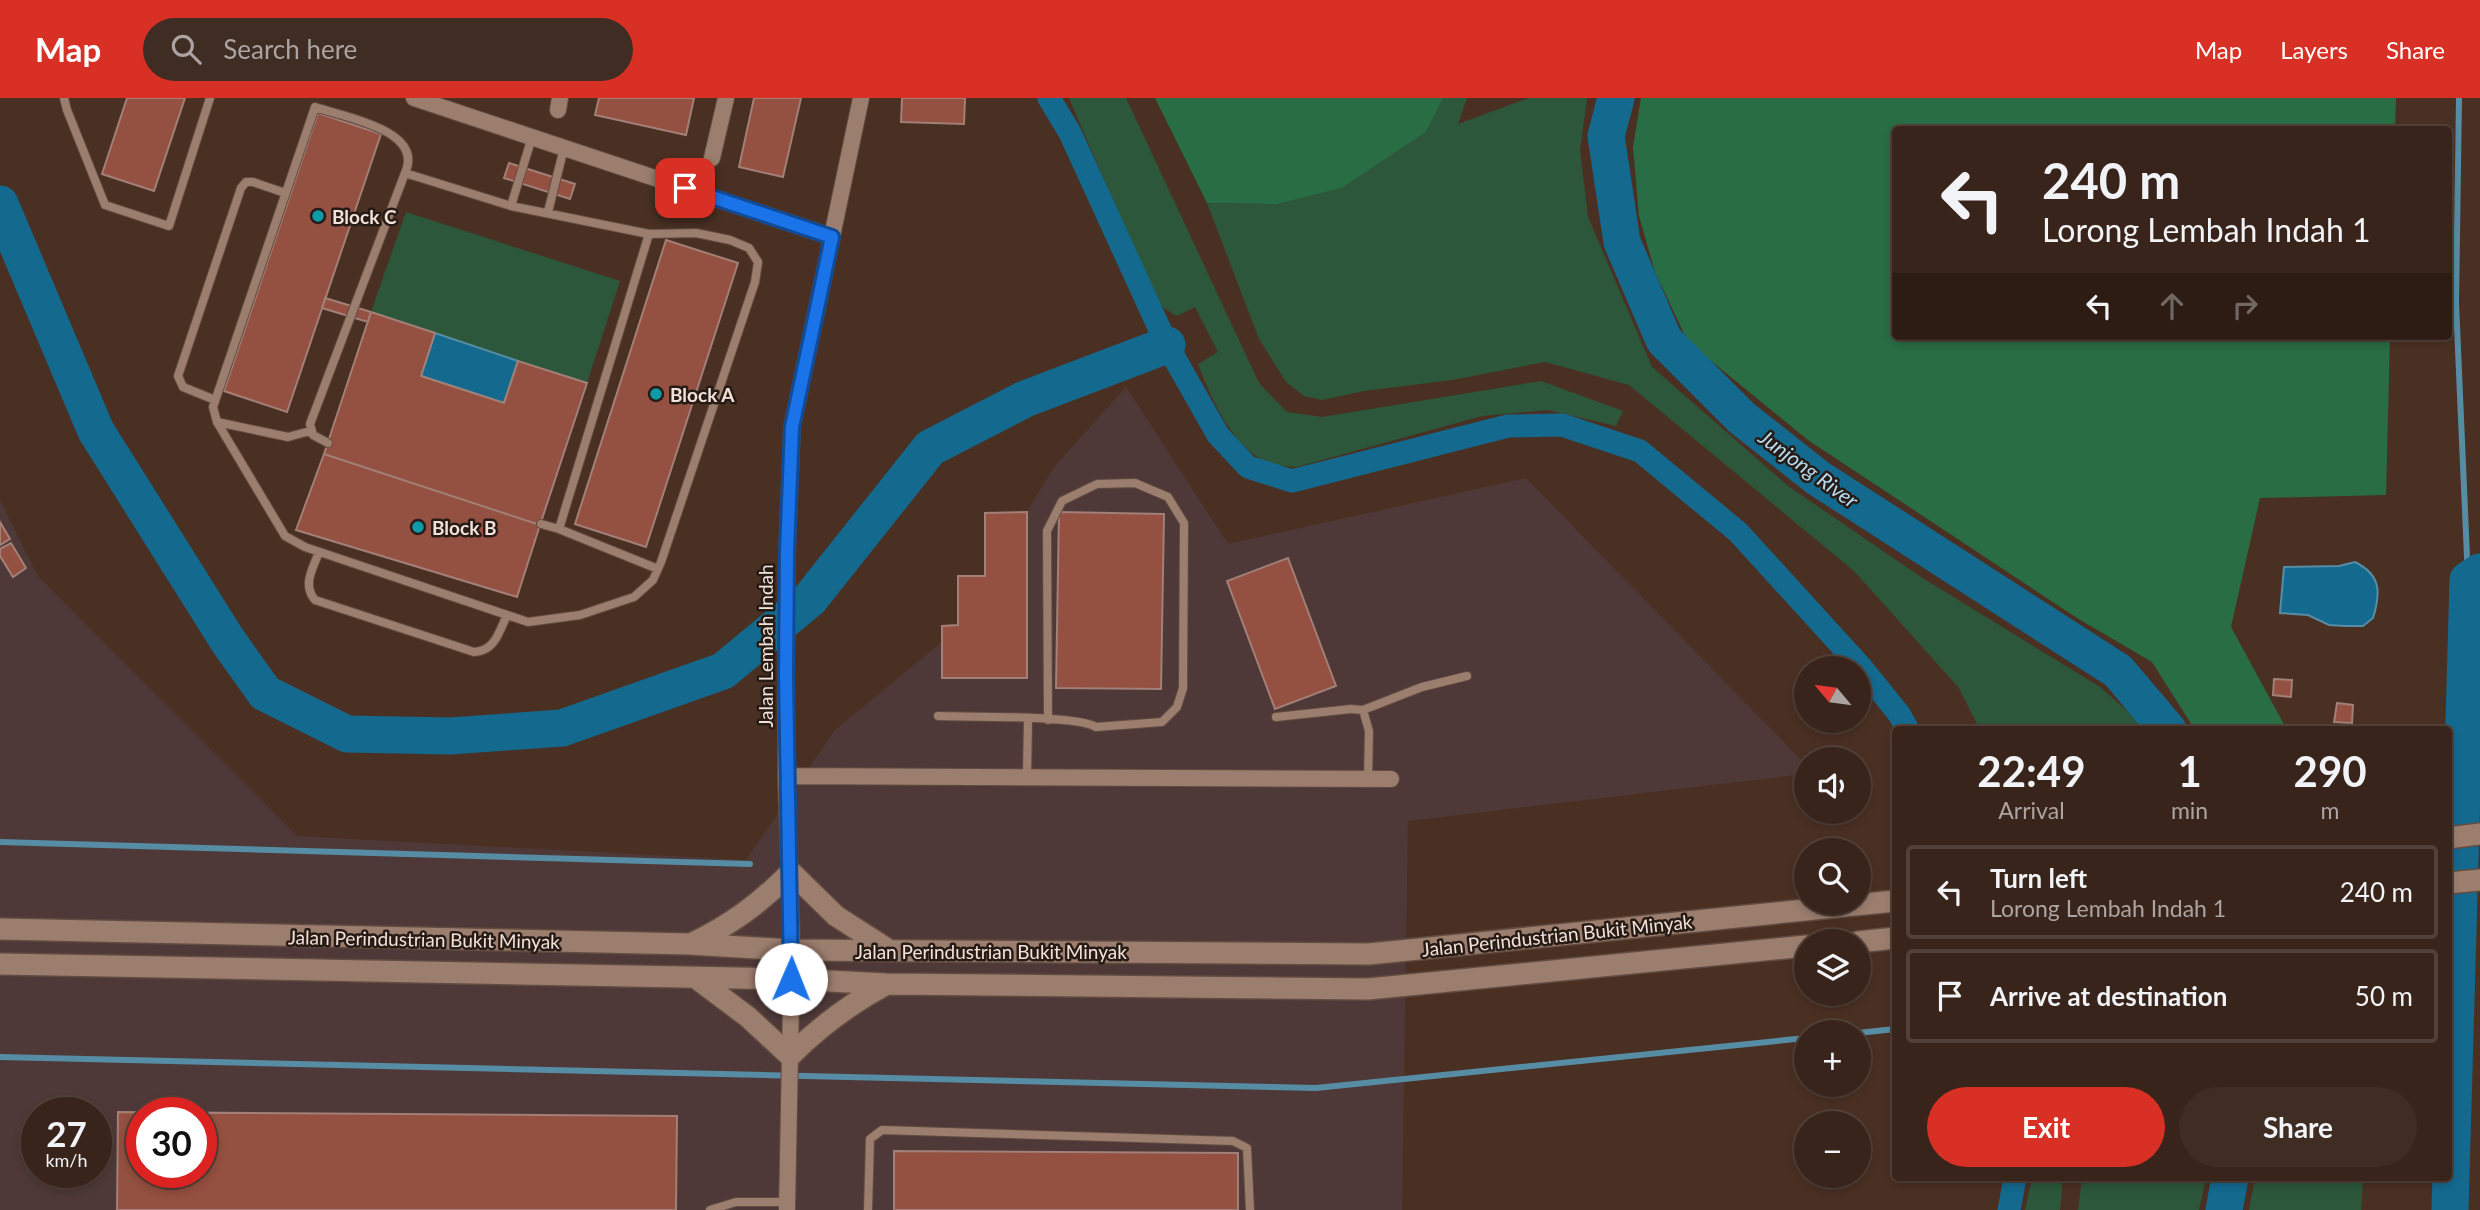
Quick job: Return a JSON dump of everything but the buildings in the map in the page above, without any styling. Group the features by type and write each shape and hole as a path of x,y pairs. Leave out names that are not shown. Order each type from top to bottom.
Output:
{"main road":[{"path":"2452,838 2480,834"},
{"path":"689,944 727,926 761,902 791,872 836,916 889,950"},
{"path":"2452,883 2480,880"},
{"name":"Jalan Perindustrian Bukit Minyak","path":"0,929 689,944 792,950 1369,954 1892,901"},
{"path":"1871,941 1892,938"},
{"name":"Jalan Perindustrian Bukit Minyak","path":"0,964 791,979 886,985 1368,989 1794,947"},
{"path":"696,978 748,1017 789,1069 817,1029 850,1004 886,985"}],"street":[{"path":"414,98 832,237"},
{"path":"712,158 726,98"},
{"name":"Jalan Lembah Indah","path":"788,1206 792,950 786,776 786,676 792,427 861,98"},
{"path":"786,776 1391,779"}],"lane":[{"path":"65,98 67,110 105,205 169,226 210,98"},
{"path":"310,431 310,424 405,173 410,162 408,150 400,139 387,131 315,107 214,407 217,422 285,536 319,552 528,622 580,615 634,597 653,580 658,569 755,282 758,262 749,248 730,240 696,233 649,234 511,206 405,173"},
{"path":"511,206 532,137"},
{"path":"548,212 564,148"},
{"path":"215,400 183,387 178,376 237,200 246,182 285,193"},
{"path":"559,529 649,234"},
{"path":"217,422 288,438 310,431"},
{"path":"310,431 327,443"},
{"path":"938,716 1087,722 1096,727 1162,722 1177,707 1183,688 1184,523 1168,497 1135,483 1097,484 1062,501 1047,531 1048,720"},
{"path":"541,524 658,569"},
{"path":"319,552 307,584 315,600 474,652 485,651 492,646 508,615"},
{"path":"1276,717 1363,710 1422,687 1468,676"},
{"path":"1363,710 1369,731 1368,779"},
{"path":"1027,776 1028,719"},
{"path":"869,1210 870,1139 882,1130 1233,1141 1247,1148 1250,1210"},
{"path":"710,1210 736,1202 788,1206"}],"shaded area":[{"path":"1126,387 1228,544 1526,478 1794,753 1794,775 1408,821 1402,1210 0,1210 0,500 37,575 297,836 746,860 835,730 955,631 1054,467"}],"green space":[{"path":"1069,98 1126,98 1259,383 1287,412 1322,417 1541,381 1623,411 1616,426 1548,410 1482,416 1297,467 1273,464 1257,456 1234,435 1203,377 1198,364 1218,352 1195,307 1177,316 1157,304"},
{"path":"1155,98 1443,98 1426,132 1342,188 1278,204 1207,203"},
{"path":"1443,98 1467,98 1458,124 1529,98 1587,98 1580,150 1588,217 1652,367 1788,486 1921,577 2100,687 2144,726 1978,726 1959,688 1854,571 1629,385 1545,362 1452,380 1364,391 1322,400 1304,396 1286,382 1259,339 1207,203 1278,204 1342,188 1426,132"},
{"path":"1641,98 2396,98 2395,126 1892,126 1892,340 2390,340 2386,495 2260,498 2231,627 2285,726 2192,726 2152,662 2077,618 1808,440 1688,342 1655,272 1639,216 1633,147"},
{"path":"406,212 620,281 587,383 371,312"},
{"path":"2031,1181 2063,1181 2060,1210 2025,1210"},
{"path":"2082,1181 2205,1181 2199,1210 2078,1210"},
{"path":"2255,1181 2363,1181 2361,1210 2249,1210"}],"water":[{"path":"435,333 518,361 504,403 421,376"},
{"path":"2355,562 2370,573 2378,592 2373,618 2363,626 2329,625 2308,615 2280,613 2284,567 2339,566"}],"waterway":[{"path":"1049,98 1070,133 1167,345 1218,435 1248,467 1292,481 1508,426 1562,425 1640,451 1738,532 1861,667 1906,726"},
{"name":"Junjong River","path":"1616,98 1606,136 1622,242 1664,340 1742,418 1818,478 2118,671 2165,726"},
{"path":"2459,98 2456,303 2468,580"},
{"path":"0,204 96,431 228,641 265,693 347,734 450,736 562,728 723,671 810,599 930,448 1025,399 1167,345"},
{"path":"2452,1140 2468,580 2480,572"},
{"path":"0,842 750,864"},
{"path":"1871,1032 1892,1029"},
{"path":"0,1057 1316,1088 1794,1039"},
{"path":"2009,1210 2014,1181"},
{"name":"Junjong River","path":"2224,1210 2229,1181"},
{"path":"2450,1210 2451,1181"}],"place":[{"name":"Block C","path":"318,216"},
{"name":"Block A","path":"656,394"},
{"name":"Block B","path":"418,527"}],"route":[{"path":"685,188 832,237 792,427 786,676 791,979"}]}
